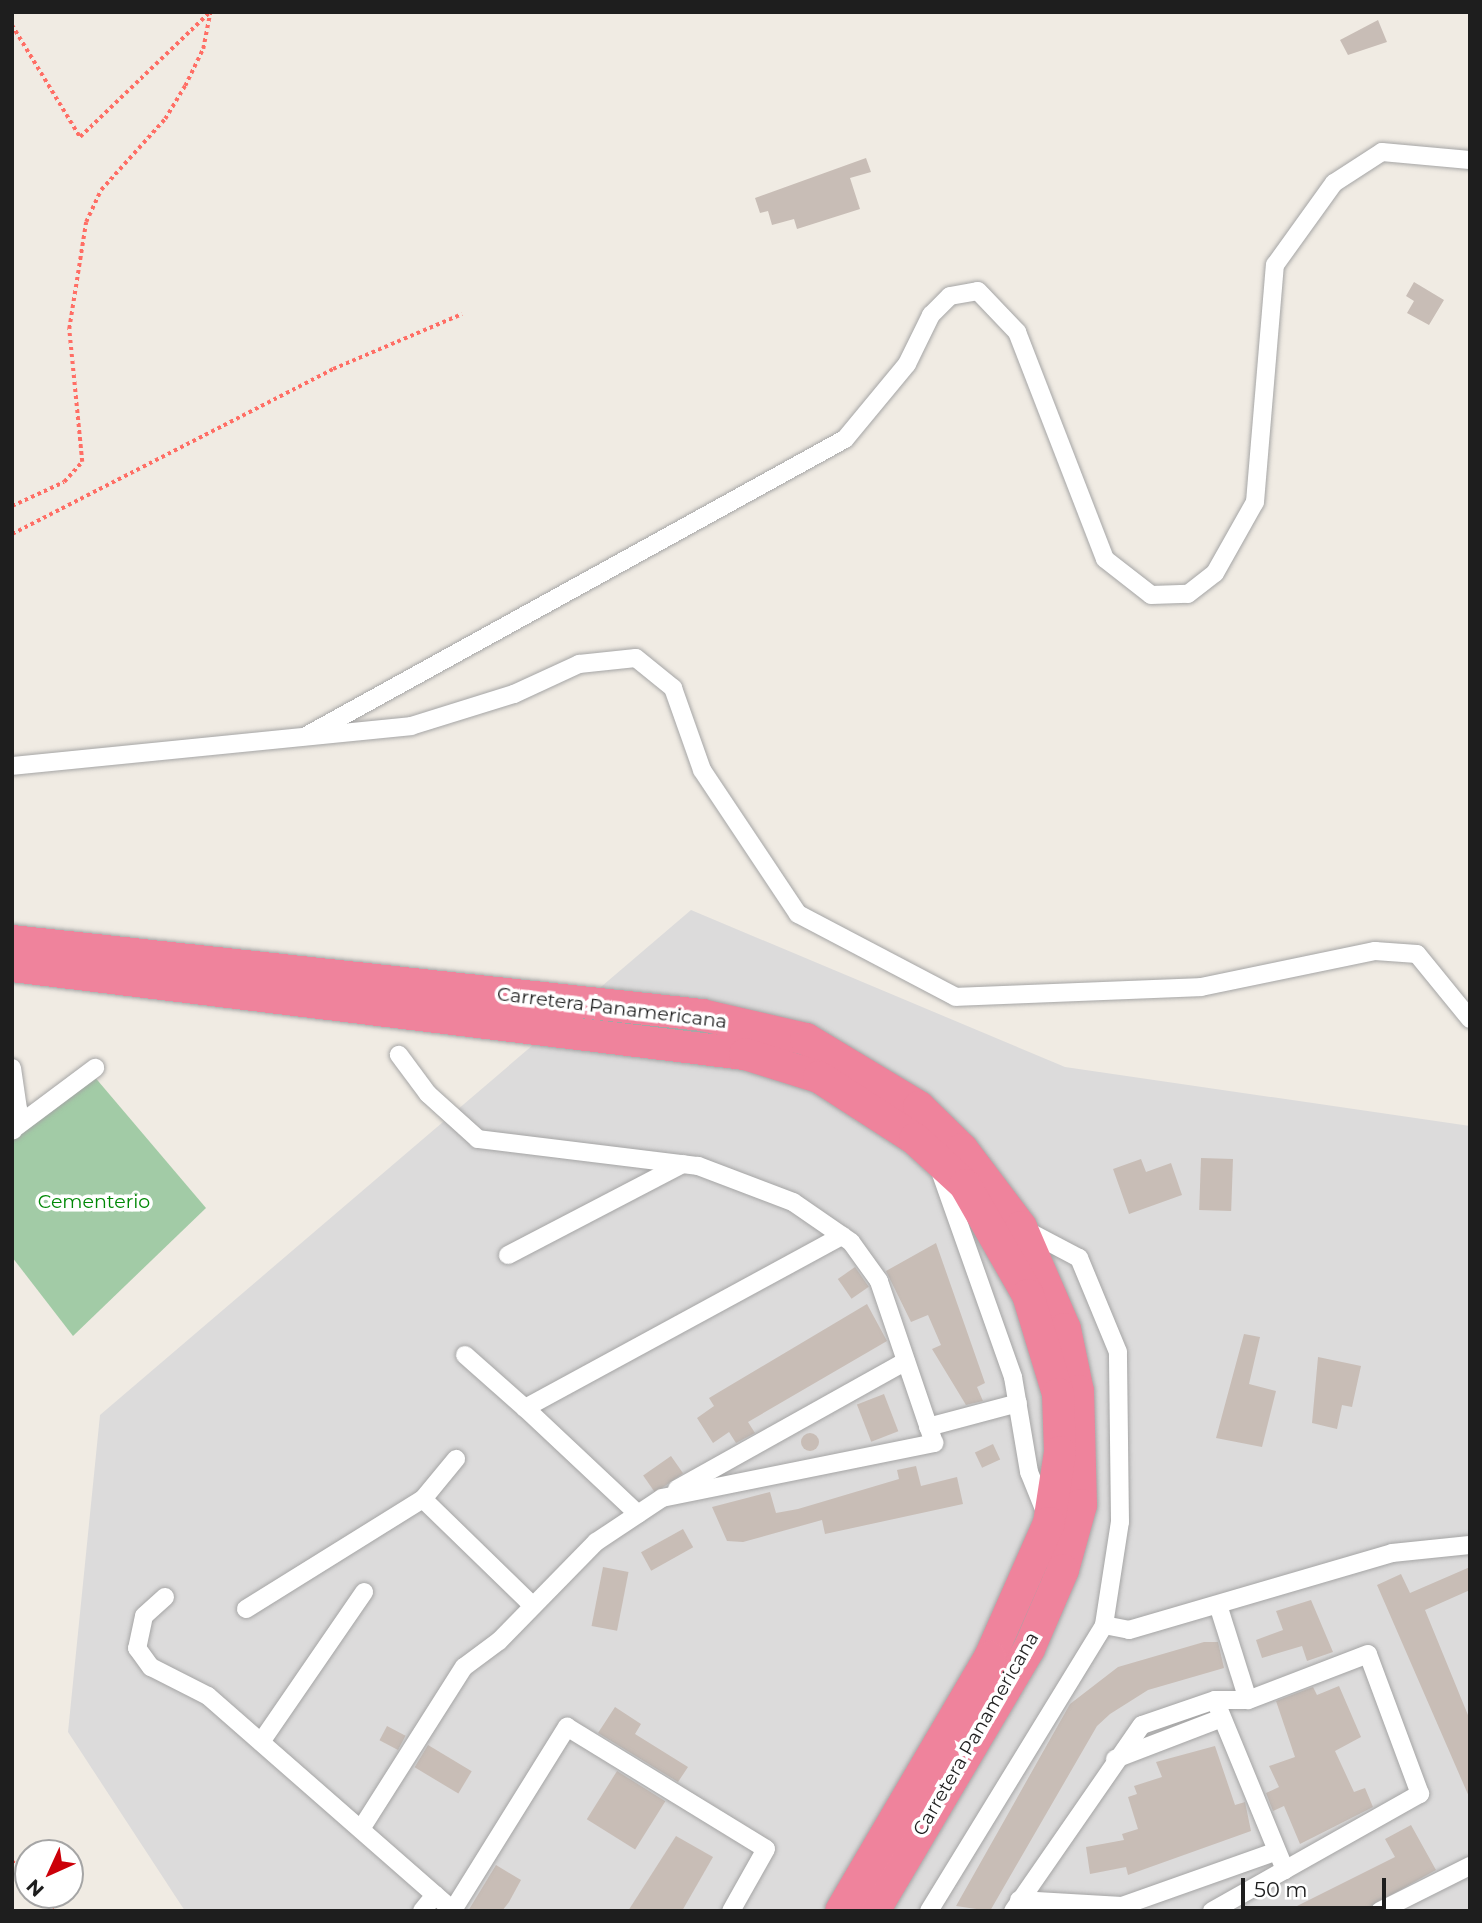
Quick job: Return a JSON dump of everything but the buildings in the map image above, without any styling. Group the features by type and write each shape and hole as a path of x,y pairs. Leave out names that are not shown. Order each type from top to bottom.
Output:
{"highway":[{"name":"Carretera Panamericana","path":"12,941 702,1015 806,1039 919,1107 962,1149 1021,1227 1047,1281 1076,1378 1081,1505 1063,1570 1029,1649 874,1911"},
{"name":"Carretera Panamericana","path":"12,966 745,1054 819,1077 935,1158 965,1185 1028,1295 1058,1394 1060,1452 1049,1523 990,1657 841,1911"}],"street":[{"path":"306,736 845,439 907,364 931,315 950,296 978,291 1017,332 1105,559 1150,595 1188,594 1215,573 1255,502 1275,265 1334,183 1382,152 1470,160"},
{"path":"12,766 411,726 514,694 579,664 636,658 673,688 702,770 798,914 956,998 1201,987 1375,951 1417,954 1470,1018"},
{"path":"399,1055 428,1094 478,1139 683,1164 793,1202 842,1236 879,1280 934,1443 662,1498"},
{"path":"12,1068 18,1109 12,1130"},
{"path":"12,1130 95,1068"},
{"path":"935,1158 1018,1403 1029,1472 1049,1523"},
{"path":"508,1255 683,1164"},
{"path":"929,1911 1104,1625 1119,1522 1118,1352 1079,1258 1021,1227"},
{"path":"525,1408 842,1236"},
{"path":"465,1355 639,1514"},
{"path":"361,1829 464,1667 533,1606 596,1542 662,1498 906,1361"},
{"path":"929,1427 1018,1403"},
{"path":"246,1609 423,1499 456,1460"},
{"path":"423,1499 533,1606"},
{"path":"1104,1625 1129,1630 1219,1608 1380,1556 1470,1545"},
{"path":"261,1742 364,1592"},
{"path":"165,1597 144,1616 137,1648 151,1667 208,1696 453,1910 567,1727 766,1849 731,1911"},
{"path":"1219,1608 1248,1700"},
{"path":"1016,1905 1115,1759 1142,1725 1215,1700 1248,1700 1367,1654 1420,1794 1212,1911"},
{"path":"1215,1700 1219,1719 1285,1870"},
{"path":"1115,1759 1219,1719"},
{"path":"1016,1905 1122,1906 1277,1851"},
{"path":"1380,1911 1470,1866"},
{"path":"422,1911 435,1895"}],"path":[{"path":"12,25 80,137 210,12"},
{"path":"12,506 64,482 82,462 69,329 86,222 102,190 165,119 185,86 203,49 210,12"},
{"path":"12,534 333,369 462,314"}],"shaded area":[{"path":"691,910 1065,1067 1470,1126 1470,1911 185,1911 68,1732 100,1415"}],"green space":[{"name":"Cementerio","path":"93,1075 206,1208 73,1336 12,1257 12,1139"}]}
